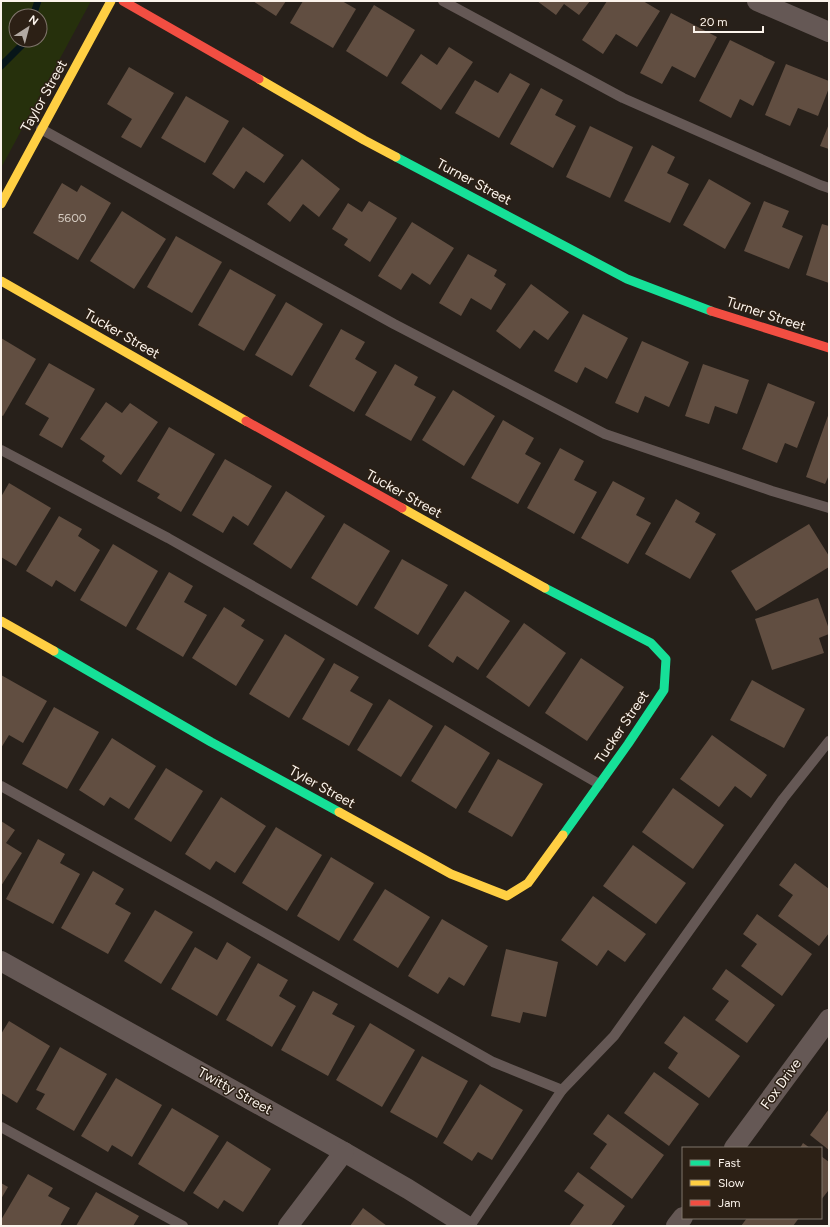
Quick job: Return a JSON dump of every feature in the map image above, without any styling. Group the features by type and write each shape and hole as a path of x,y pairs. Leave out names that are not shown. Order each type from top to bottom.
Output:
{"street":[{"name":"Taylor Street","path":"1,204 112,1"},
{"name":"Turner Street","path":"123,1 364,140 627,279 710,311 829,348"},
{"path":"757,1 829,32"},
{"name":"Tucker Street","path":"1,281 499,564 651,643 666,659 664,690 599,784"},
{"name":"Tyler Street","path":"1,621 47,646 211,742 451,874 507,896 528,883 599,784"},
{"name":"Twitty Street","path":"1,961 344,1152 408,1189 467,1226"},
{"name":"Fox Drive","path":"735,1147 829,1019"},
{"path":"288,1226 344,1152"}],"lane":[{"path":"443,1 623,98 829,188"},
{"path":"41,129 394,324 605,434 772,491 829,508"},
{"path":"1,450 175,542 599,784"},
{"path":"470,1226 562,1090 614,1036 783,799 829,740"},
{"path":"1,786 202,897 493,1062 562,1090"},
{"path":"1,1127 183,1226"}],"green space":[{"path":"1,1 91,1 1,168"}],"building":[{"path":"253,1 286,1 276,16"},
{"path":"303,1 342,1 356,9 333,48 290,23"},
{"path":"537,1 590,1 579,15 564,4 556,15"},
{"path":"607,1 643,1 660,11 637,47 616,34 603,54 582,40"},
{"path":"374,5 415,30 387,77 346,51"},
{"path":"671,13 717,37 695,78 672,66 662,84 640,73"},
{"path":"730,40 775,62 753,106 740,99 731,118 699,101"},
{"path":"449,47 473,62 441,110 401,83 421,54 437,65"},
{"path":"786,64 829,81 829,88 818,116 798,108 790,126 765,115"},
{"path":"129,67 174,93 141,148 121,137 132,119 107,104"},
{"path":"510,73 530,84 499,138 455,113 475,80 498,93"},
{"path":"541,88 563,100 555,115 576,126 553,168 510,144"},
{"path":"186,96 229,121 205,163 161,138"},
{"path":"829,124 829,149 820,146"},
{"path":"590,126 633,147 610,198 566,177"},
{"path":"243,127 284,155 264,183 246,171 234,189 212,174"},
{"path":"652,145 675,157 667,173 689,184 670,223 624,201"},
{"path":"302,159 340,189 319,217 303,204 290,222 267,204"},
{"path":"709,179 751,203 725,249 683,225"},
{"path":"62,183 77,192 81,185 111,203 78,260 33,233"},
{"path":"369,201 397,218 370,262 344,245 348,239 332,229 348,203 362,212"},
{"path":"764,201 789,211 782,227 803,236 789,269 744,251"},
{"path":"122,211 166,239 134,289 90,261"},
{"path":"412,222 454,248 430,285 412,273 401,290 378,276"},
{"path":"822,224 829,226 829,283 806,275"},
{"path":"176,236 222,262 192,313 147,287"},
{"path":"468,254 497,270 494,276 506,284 491,310 471,298 461,316 439,303"},
{"path":"230,269 276,295 244,351 198,325"},
{"path":"531,284 569,312 548,340 534,330 520,349 496,331"},
{"path":"286,302 323,324 292,376 255,355"},
{"path":"583,314 628,338 607,379 585,367 577,383 554,371"},
{"path":"341,329 365,342 355,359 377,372 354,412 309,386"},
{"path":"1,338 36,359 3,416 1,415"},
{"path":"642,341 689,362 669,407 645,396 638,413 615,403"},
{"path":"49,363 95,389 62,448 39,435 49,418 25,404"},
{"path":"395,364 418,377 414,385 436,397 411,441 365,415"},
{"path":"703,364 749,380 737,414 715,406 709,424 685,416"},
{"path":"768,383 815,402 797,448 785,443 777,463 742,449"},
{"path":"453,390 495,416 464,466 422,440"},
{"path":"106,402 122,413 130,403 158,422 121,475 102,461 105,456 80,439"},
{"path":"829,413 829,475 825,484 806,477"},
{"path":"503,420 534,438 525,454 541,463 518,504 471,478"},
{"path":"169,427 215,454 181,512 157,498 160,494 137,481"},
{"path":"560,448 584,461 574,480 597,492 574,534 527,508"},
{"path":"225,459 272,486 248,526 233,516 223,533 192,515"},
{"path":"613,481 645,498 636,515 651,523 628,564 581,538"},
{"path":"9,483 51,508 16,566 1,557 1,497"},
{"path":"286,491 325,516 291,569 253,544"},
{"path":"676,499 700,513 695,522 716,534 690,579 645,554"},
{"path":"59,516 82,529 78,536 100,550 75,592 56,580 52,587 26,571"},
{"path":"344,523 390,551 357,606 311,578"},
{"path":"809,524 829,556 829,567 756,611 731,571"},
{"path":"113,544 158,571 126,627 80,600"},
{"path":"402,559 448,585 418,635 374,608"},
{"path":"169,572 193,586 184,602 207,615 183,657 136,629"},
{"path":"465,591 510,621 478,670 457,656 453,663 428,646"},
{"path":"818,598 829,629 829,634 819,638 824,653 772,670 755,619"},
{"path":"224,607 245,620 241,626 264,640 236,686 192,658"},
{"path":"524,623 566,653 529,707 486,677"},
{"path":"285,634 325,659 289,718 249,694"},
{"path":"581,658 624,687 587,741 545,713"},
{"path":"334,663 359,677 350,691 373,704 349,746 302,719"},
{"path":"1,675 47,701 23,743 9,735 1,748"},
{"path":"752,680 805,709 784,748 730,720"},
{"path":"389,699 433,726 401,777 357,750"},
{"path":"54,707 99,732 67,789 22,764"},
{"path":"445,725 490,753 456,809 411,781"},
{"path":"712,735 767,775 751,798 735,786 719,807 680,779"},
{"path":"112,738 156,766 129,809 110,797 104,806 79,790"},
{"path":"498,759 543,784 512,837 468,812"},
{"path":"166,768 203,791 171,842 134,819"},
{"path":"673,788 724,825 693,869 642,832"},
{"path":"221,797 266,826 235,873 216,861 210,870 185,854"},
{"path":"1,821 15,830 6,843 22,853 1,886"},
{"path":"276,827 322,855 287,911 242,883"},
{"path":"38,839 65,854 60,863 80,874 53,924 6,899"},
{"path":"633,845 686,883 656,924 603,886"},
{"path":"331,857 374,883 339,941 297,916"},
{"path":"795,863 829,889 829,933 819,946 778,916 793,895 779,885"},
{"path":"93,871 124,889 115,904 131,913 108,954 61,928"},
{"path":"385,889 430,917 398,968 353,940"},
{"path":"593,896 646,934 625,962 608,950 597,966 561,940"},
{"path":"155,910 193,932 161,984 124,961"},
{"path":"757,914 812,954 782,996 741,966 757,944 743,934"},
{"path":"442,919 488,946 464,986 449,977 438,994 408,976"},
{"path":"227,942 251,957 217,1016 171,989 195,947 217,960"},
{"path":"506,949 558,962 546,1017 523,1012 520,1023 491,1016"},
{"path":"258,963 288,980 279,996 296,1006 272,1047 226,1020"},
{"path":"726,969 775,1005 747,1043 715,1020 729,1001 712,989"},
{"path":"313,991 338,1004 332,1014 355,1026 328,1076 281,1050"},
{"path":"684,1016 740,1056 709,1098 668,1068 678,1053 664,1043"},
{"path":"9,1021 50,1046 17,1103 1,1093 1,1034"},
{"path":"370,1023 415,1050 382,1107 336,1080"},
{"path":"60,1047 107,1074 74,1131 36,1109 45,1094 36,1090"},
{"path":"422,1056 468,1081 437,1138 390,1112"},
{"path":"654,1072 699,1104 669,1146 624,1113"},
{"path":"116,1078 162,1105 132,1157 112,1145 108,1152 81,1136"},
{"path":"480,1084 523,1110 492,1160 478,1152 472,1161 443,1143"},
{"path":"172,1108 219,1136 184,1192 138,1164"},
{"path":"829,1109 829,1150 810,1135"},
{"path":"608,1114 664,1155 632,1199 590,1168 607,1144 593,1134"},
{"path":"227,1141 271,1169 243,1212 224,1200 218,1209 193,1193"},
{"path":"803,1143 809,1147 801,1147"},
{"path":"822,1157 829,1162 829,1192 828,1191 822,1199"},
{"path":"578,1172 625,1206 611,1226 569,1226 584,1205 564,1191"},
{"path":"28,1174 53,1188 48,1196 70,1208 60,1226 1,1226 1,1220"},
{"path":"1,1183 8,1187 1,1199"},
{"path":"96,1192 139,1216 133,1226 76,1226"},
{"path":"363,1208 387,1226 350,1226"},
{"path":"746,1219 798,1219 793,1226 741,1226"}],"waterway":[{"path":"36,8 38,1"},
{"path":"1,66 19,48"}],"traffic: fast":[{"path":"396,157 627,279 711,311"},
{"path":"545,588 651,643 666,659 664,690 628,744 563,835"},
{"path":"54,651 211,742 339,812"}],"traffic: slow":[{"path":"1,204 111,1"},
{"path":"259,79 396,157"},
{"path":"1,281 246,421"},
{"path":"402,508 545,588"},
{"path":"1,621 54,651"},
{"path":"339,812 451,874 507,896 528,883 563,835"}],"traffic: jam":[{"path":"123,1 259,79"},
{"path":"711,311 829,348"},
{"path":"246,421 402,508"}]}
